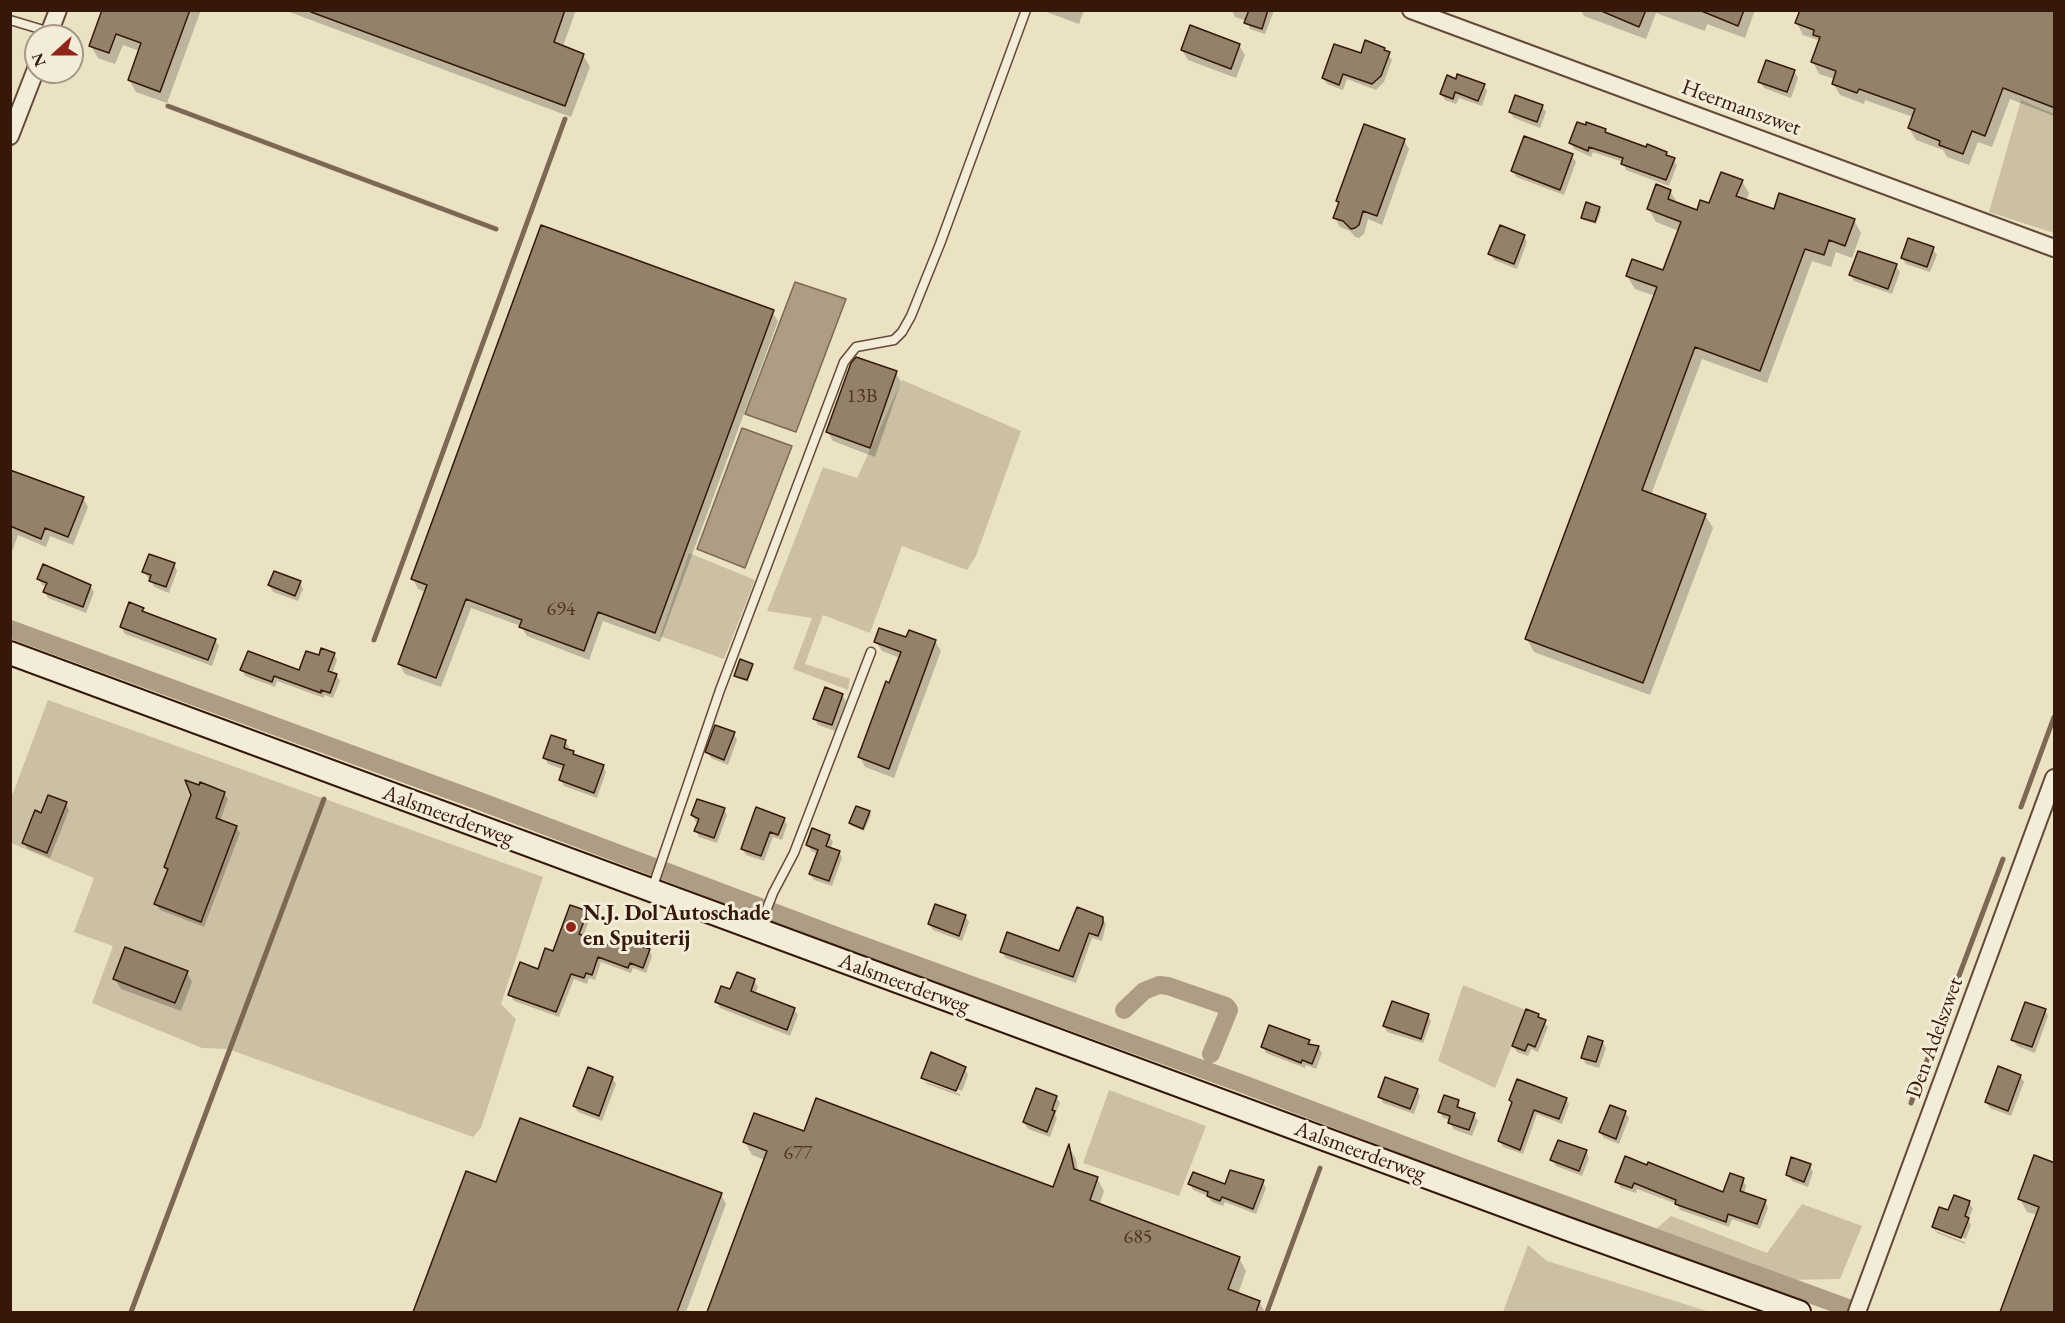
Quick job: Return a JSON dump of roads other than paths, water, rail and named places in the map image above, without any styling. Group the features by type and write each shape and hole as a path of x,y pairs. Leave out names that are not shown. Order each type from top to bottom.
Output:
{"street":[{"name":"Heermanszwet","path":"1412,10 2055,248"},
{"path":"10,136 30,84"},
{"name":"Aalsmeerderweg","path":"10,653 653,886 762,922 1554,1224 1799,1312"},
{"name":"Den Adelszwet","path":"1859,1307 2055,778"}],"lane":[{"path":"653,886 720,690 844,362 856,347 894,340 902,332 911,316 940,244 1026,10"},
{"path":"762,922 794,853 871,652"}],"waterway":[{"path":"168,106 496,229"},
{"path":"374,640 565,119"},
{"path":"10,629 1859,1312"},
{"path":"2021,807 2054,717"},
{"path":"131,1312 324,799"},
{"path":"1911,1103 2003,859"},
{"path":"1124,1010 1144,991 1159,985 1226,1006 1229,1010 1211,1054"},
{"path":"1267,1312 1320,1168"}],"place":[{"name":"N.J. Dol Autoschade en Spuiterij","path":"571,927"}]}
